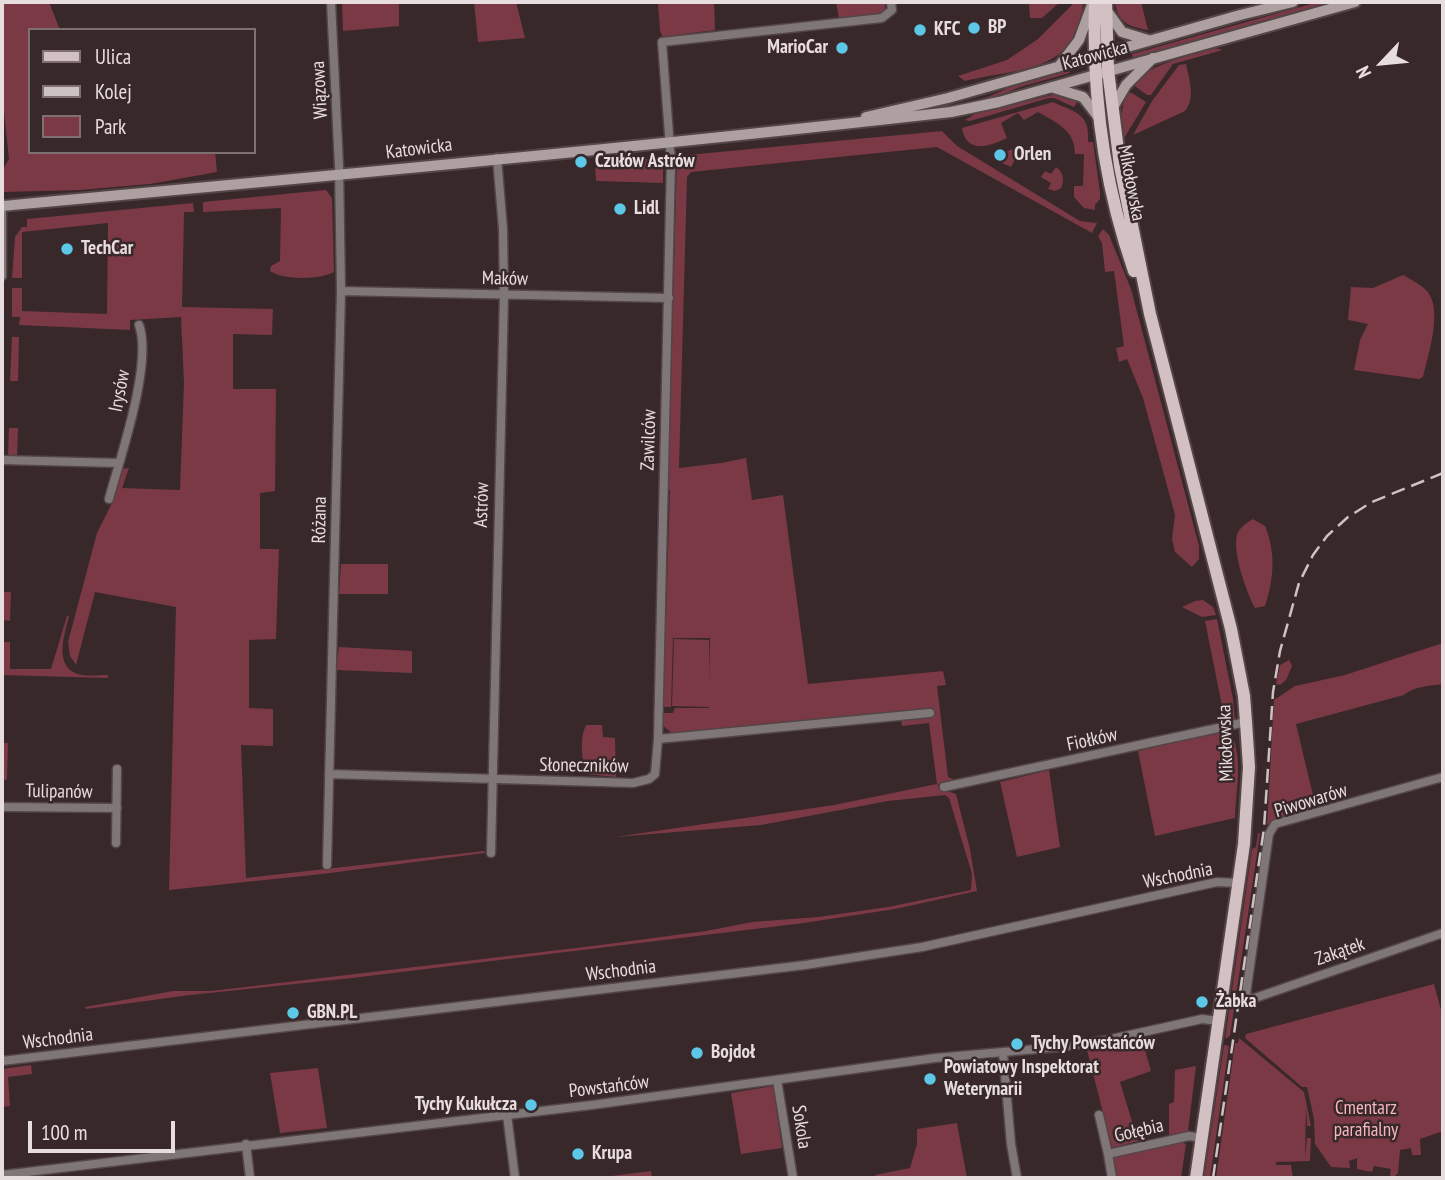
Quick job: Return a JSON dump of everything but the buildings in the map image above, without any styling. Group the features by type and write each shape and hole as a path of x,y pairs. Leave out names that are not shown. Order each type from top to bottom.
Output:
{"main road":[{"name":"Mikołowska","path":"1094,2 1094,56 1102,72 1112,109 1120,166 1150,314 1228,615 1244,696 1249,767 1246,816 1239,883 1196,1178"},
{"path":"1060,65 1079,40 1094,2"},
{"name":"Katowicka","path":"840,125 948,98 1293,2"},
{"name":"Katowicka","path":"2,206 339,176 951,112 999,102 1355,2"},
{"path":"1106,6 1122,32 1151,40"},
{"path":"1102,72 1107,52 1106,6"},
{"path":"1112,109 1126,85 1153,58"},
{"name":"Mikołowska","path":"1102,72 1100,118 1120,230 1150,314"},
{"path":"1047,87 1083,97 1100,118"}],"street":[{"name":"Wiązowa","path":"331,2 339,176"},
{"name":"Zawilców","path":"658,739 669,298 670,142 662,42 882,18 892,10 891,2"},
{"name":"Astrów","path":"491,853 504,295 503,229 497,158"},
{"name":"Różana","path":"327,865 341,290 339,176"},
{"path":"2,206 2,275"},
{"name":"Maków","path":"341,290 669,298"},
{"name":"Irysów","path":"109,499 134,409 142,368 142,334 139,326"},
{"path":"2,460 119,463"},
{"path":"658,739 930,713"},
{"name":"Fiołków","path":"944,787 1246,723"},
{"name":"Słoneczników","path":"329,774 642,782 655,774 658,739"},
{"name":"Tulipanów","path":"117,769 117,843"},
{"name":"Piwowarów","path":"1247,997 1245,990 1269,834 1275,824 1363,802 1443,777"},
{"name":"Tulipanów","path":"2,807 117,808"},
{"name":"Wschodnia","path":"2,1061 842,959 922,947 1217,882 1239,883"},
{"name":"Zakątek","path":"1247,997 1255,998 1443,933"},
{"name":"Powstańców","path":"2,1175 592,1105 923,1059 1100,1041 1202,1019 1219,1021"},
{"path":"1003,1052 1011,1144 1017,1178"},
{"name":"Sokola","path":"777,1080 793,1178"},
{"path":"507,1115 515,1178"},
{"path":"1099,1115 1108,1154"},
{"name":"Gołębia","path":"1112,1178 1108,1154 1189,1136 1201,1138"},
{"path":"246,1144 250,1178"}],"green space":[{"path":"2,2 49,2 59,28 28,28 28,154 215,154 217,172 150,184 80,190 2,192 2,171 9,159 2,93"},
{"path":"342,2 399,2 399,26 343,31"},
{"path":"474,2 516,2 525,38 478,42"},
{"path":"658,2 714,2 715,30 663,37 660,31"},
{"path":"836,2 885,2 885,9 880,15 839,19"},
{"path":"1029,2 1060,2 1042,18 1030,18"},
{"path":"1075,2 1083,2 1079,25 1070,42 1058,55 1043,63 1006,73 965,81 958,76 1007,60 1038,39"},
{"path":"1115,2 1141,2 1148,30 1126,23 1119,15"},
{"path":"1318,2 1331,2 1133,58 1132,54"},
{"path":"1215,48 1223,50 1173,64 1151,95 1132,84 1160,65"},
{"path":"1186,64 1191,94 1185,111 1133,135 1152,101 1179,65"},
{"path":"1068,69 1070,73 1020,87 992,99 966,104 1017,84"},
{"path":"1126,93 1132,93 1146,102 1123,140 1121,116"},
{"path":"1056,94 1079,99 1074,107 1049,98 970,121 965,120 975,114"},
{"path":"1053,102 1080,115 1087,125 1088,142 1093,142 1100,192 1095,210 1084,208 1074,197 1074,186 1083,186 1084,154 1075,154 1068,133 1038,112 1024,120 1018,113 1001,123 1007,138 994,144 974,145 964,137 962,128"},
{"path":"942,131 957,146 1080,221 1097,223 1092,233 937,147 691,172 687,177 679,468 746,458 752,500 783,495 808,684 943,671 946,685 937,686 948,777 955,780 937,785 956,794 977,891 895,909 804,923 86,1009 85,1007 173,991 211,991 593,946 752,922 818,917 888,907 971,890 972,874 949,798 945,795 888,801 761,825 615,837 834,805 937,784 929,723 902,726 901,720 931,718 933,708 678,733 672,733 662,725 664,713 673,713 675,708 709,708 672,706 674,639 709,640 709,682 710,638 673,638 671,707 663,707 677,156"},
{"path":"1022,146 1011,167 1002,163 1004,152"},
{"path":"663,157 663,183 596,181 595,164"},
{"path":"1056,167 1062,173 1063,179 1061,188 1055,191 1048,189 1051,183 1041,177 1045,171 1051,174"},
{"path":"326,190 332,198 334,272 328,275 292,277 270,271 271,266 280,261 281,208 203,212 203,202"},
{"path":"193,203 194,212 184,212 182,307 273,309 272,335 233,334 233,389 276,389 275,491 260,493 260,549 279,549 276,639 249,640 249,708 273,709 273,746 241,745 246,878 485,853 169,890 176,607 95,592 76,665 70,656 68,642 97,533 111,505 121,469 129,468 122,488 180,490 184,383 181,317 130,320 130,330 19,325 20,317 12,317 12,288 22,288 22,311 107,314 108,223 22,232 22,278 12,278 15,237 22,227 27,227 27,219"},
{"path":"1103,229 1109,235 1131,289 1199,546 1199,559 1192,567 1175,552 1172,539 1175,515 1143,398 1127,359 1119,362 1116,348 1124,346 1114,271 1105,272 1102,243 1098,236"},
{"path":"1403,275 1426,290 1434,308 1431,345 1423,377 1419,379 1354,370 1360,340 1368,324 1348,320 1351,287 1373,288"},
{"path":"12,337 19,337 18,381 10,381"},
{"path":"9,428 18,428 17,456 8,455"},
{"path":"1253,519 1265,526 1273,566 1265,606 1255,608 1241,573 1236,542 1239,530"},
{"path":"341,564 388,564 388,594 339,594"},
{"path":"4,592 11,592 10,621 4,620"},
{"path":"1203,600 1213,607 1216,615 1202,617 1182,607 1195,601"},
{"path":"67,616 63,647 65,662 75,673 108,675 108,678 2,675 3,642 10,642 10,669 51,669"},
{"path":"1217,619 1235,720 1225,721 1205,621"},
{"path":"1443,643 1443,684 1417,688 1404,695 1296,724 1316,808 1267,825 1274,700 1295,686 1345,675"},
{"path":"339,647 412,651 412,673 336,670"},
{"path":"1289,660 1292,666 1286,680 1280,685 1276,684 1280,665"},
{"path":"586,725 602,725 603,737 615,738 616,777 586,774 582,743"},
{"path":"1229,730 1234,739 1238,761 1235,818 1155,836 1138,751"},
{"path":"2,743 8,743 7,780 2,779"},
{"path":"1049,770 1060,847 1017,857 1000,782"},
{"path":"1258,833 1230,1036 1225,1039 1252,849 1256,847"},
{"name":"Cmentarz parafialny","path":"1434,984 1443,1017 1443,1131 1420,1139 1421,1155 1412,1155 1411,1148 1400,1150 1398,1173 1394,1177 1390,1176 1391,1169 1374,1166 1372,1172 1357,1169 1357,1158 1349,1161 1350,1168 1331,1167 1315,1144 1314,1119 1307,1087 1302,1087 1245,1038 1246,1034"},
{"path":"1239,1038 1304,1092 1311,1126 1307,1126 1306,1106 1305,1158 1307,1138 1311,1138 1310,1161 1276,1162 1276,1165 1291,1165 1293,1178 1216,1178 1235,1043 1238,1043"},
{"path":"1142,1039 1151,1071 1120,1082 1138,1141 1112,1148 1087,1050"},
{"path":"1224,1045 1229,1046 1210,1178 1204,1178"},
{"path":"31,1065 32,1074 8,1077 10,1106 2,1107 2,1069"},
{"path":"1196,1066 1188,1131 1169,1137 1169,1104 1174,1102 1175,1070"},
{"path":"318,1068 327,1128 280,1133 270,1073"},
{"path":"773,1086 782,1148 741,1154 731,1093"},
{"path":"957,1123 967,1178 875,1178 875,1175 910,1168 917,1144 917,1129"},
{"path":"1181,1142 1186,1144 1181,1178 1114,1178 1114,1156"},
{"path":"651,1171 652,1178 596,1178"}],"railway":[{"path":"1213,1178 1264,828 1273,692 1280,651 1299,583 1313,555 1327,536 1348,517 1372,502 1443,473"}],"place":[{"name":"BP","path":"974,28"},
{"name":"KFC","path":"920,30"},
{"name":"MarioCar","path":"842,48"},
{"name":"Orlen","path":"1000,155"},
{"name":"Czułów Astrów","path":"581,162"},
{"name":"Lidl","path":"620,209"},
{"name":"TechCar","path":"67,249"},
{"name":"Żabka","path":"1202,1002"},
{"name":"GBN.PL","path":"293,1013"},
{"name":"Tychy Powstańców","path":"1017,1044"},
{"name":"Bojdoł","path":"697,1053"},
{"name":"Powiatowy Inspektorat Weterynarii","path":"930,1079"},
{"name":"Tychy Kukułcza","path":"531,1105"},
{"name":"Krupa","path":"578,1154"}]}
